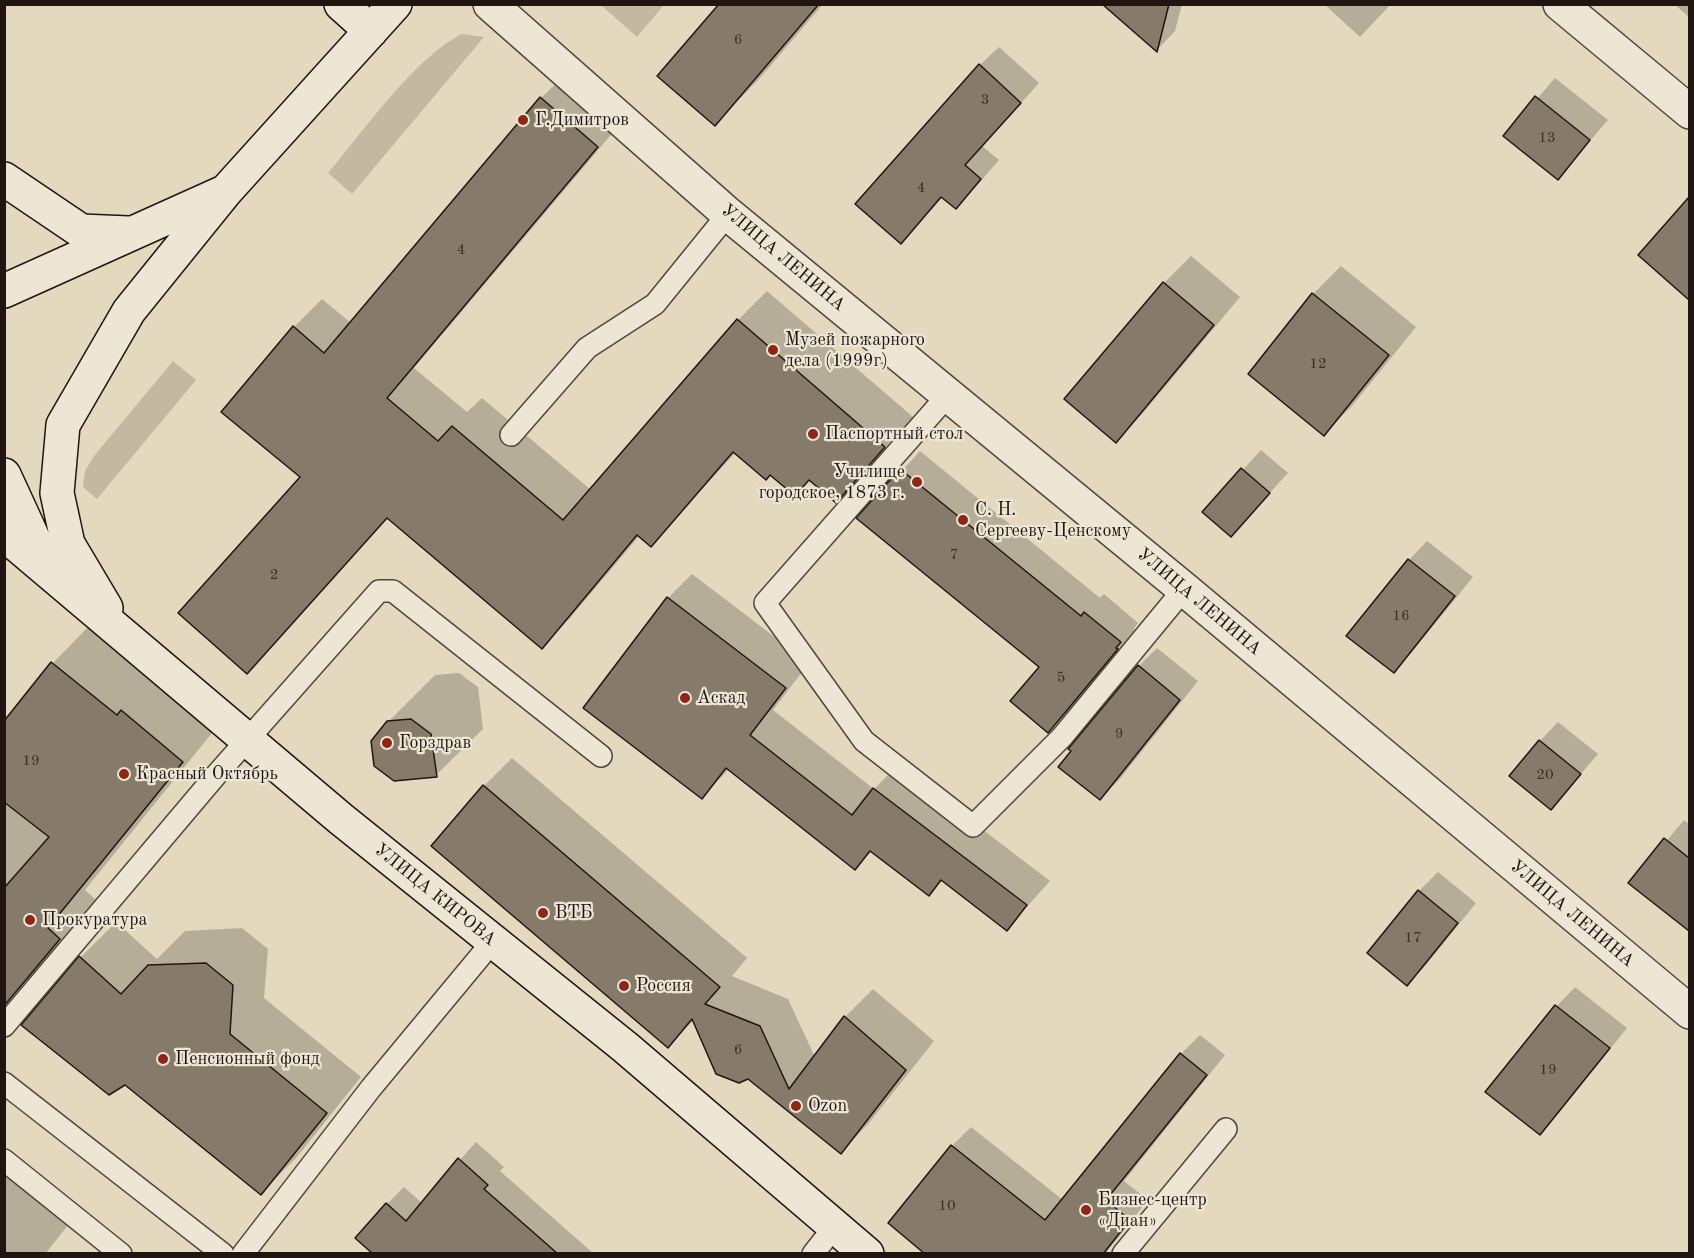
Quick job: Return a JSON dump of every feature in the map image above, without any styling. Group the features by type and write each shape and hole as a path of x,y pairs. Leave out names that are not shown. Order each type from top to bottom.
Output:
{"street":[{"path":"341,4 371,32"},
{"path":"123,635 68,544 57,493 63,425 97,362 129,311 226,191 395,4"},
{"name":"УЛИЦА ЛЕНИНА","path":"490,4 728,213 1184,589 1689,1012"},
{"path":"1560,4 1689,112"},
{"path":"4,179 81,231 133,233"},
{"path":"4,291 226,191"},
{"path":"4,475 47,570"},
{"name":"УЛИЦА КИРОВА","path":"4,534 248,741 625,1047 867,1254"}],"lane":[{"path":"511,435 586,348 655,304 728,213"},
{"path":"948,396 765,603 864,741 973,826 1062,737 1184,589"},
{"path":"4,1026 379,591 393,591 601,756"},
{"path":"243,1254 371,1088 493,941"},
{"path":"4,1083 223,1254"},
{"path":"1123,1254 1226,1129"},
{"path":"4,1160 121,1254"},
{"path":"813,1254 835,1226"}],"shaded area":[{"path":"601,5 664,5 637,37"},
{"path":"462,34 484,37 352,194 328,173 408,77 444,45"},
{"path":"173,361 196,380 97,499 83,487 85,471 94,456"}],"building":[{"path":"719,4 819,4 715,126 657,76"},
{"path":"1102,4 1169,4 1157,52"},
{"path":"979,64 1021,103 965,165 981,179 956,209 941,197 901,244 855,204"},
{"path":"1535,96 1590,140 1558,180 1503,136"},
{"path":"540,97 598,147 387,398 438,441 452,426 563,520 737,319 885,447 836,503 809,480 795,496 770,475 766,480 733,452 651,547 637,535 542,649 387,518 247,674 178,613 300,477 221,412 293,326 324,353"},
{"path":"1689,197 1689,300 1638,255"},
{"path":"1163,282 1214,325 1116,443 1064,399"},
{"path":"1312,293 1389,355 1324,436 1248,374"},
{"path":"1241,468 1270,493 1231,537 1202,512"},
{"path":"900,469 1081,616 1084,612 1121,642 1116,648 1118,649 1048,733 1010,701 1039,667 856,518"},
{"path":"1408,559 1455,596 1394,673 1346,636"},
{"path":"667,597 786,688 750,735 852,815 873,788 1027,905 1007,931 941,880 929,896 870,851 855,870 726,768 702,799 583,708"},
{"path":"51,662 117,715 121,710 183,762 48,928 60,939 4,1006 4,888 49,837 4,802 4,721"},
{"path":"1138,665 1180,700 1100,800 1058,767 1071,751 1068,749"},
{"path":"411,719 431,734 437,777 394,781 374,766 371,741 387,721"},
{"path":"1539,740 1581,774 1551,810 1509,776"},
{"path":"483,785 720,987 705,1004 760,1026 789,1089 844,1016 906,1070 841,1154 748,1079 739,1083 716,1074 692,1019 668,1048 431,846"},
{"path":"1664,838 1689,858 1689,931 1628,883"},
{"path":"1418,890 1458,923 1407,986 1367,953"},
{"name":"Пенсионный фонд","path":"79,956 121,994 148,965 206,963 233,985 230,1034 327,1113 261,1195 125,1085 109,1095 21,1025"},
{"path":"1555,1005 1610,1048 1540,1135 1485,1092"},
{"path":"1180,1053 1207,1075 1106,1200 1130,1220 1103,1254 925,1254 888,1223 951,1145 1045,1220"},
{"path":"458,1158 488,1185 484,1189 558,1254 373,1254 355,1238 386,1203 406,1221"}],"place":[{"name":"Г.Димитров","path":"523,120"},
{"name":"Музей пожарного дела (1999г)","path":"773,350"},
{"name":"Паспортный стол","path":"813,434"},
{"name":"Училище городское, 1873 г.","path":"917,482"},
{"name":"С. Н. Сергееву-Ценскому","path":"963,520"},
{"name":"Аскад","path":"685,698"},
{"name":"Горздрав","path":"387,743"},
{"name":"Красный Октябрь","path":"124,774"},
{"name":"ВТБ","path":"543,913"},
{"name":"Прокуратура","path":"30,920"},
{"name":"Россия","path":"624,986"},
{"name":"Пенсионный фонд","path":"163,1059"},
{"name":"Ozon","path":"796,1106"},
{"name":"Бизнес-центр «Диан»","path":"1086,1210"}]}
